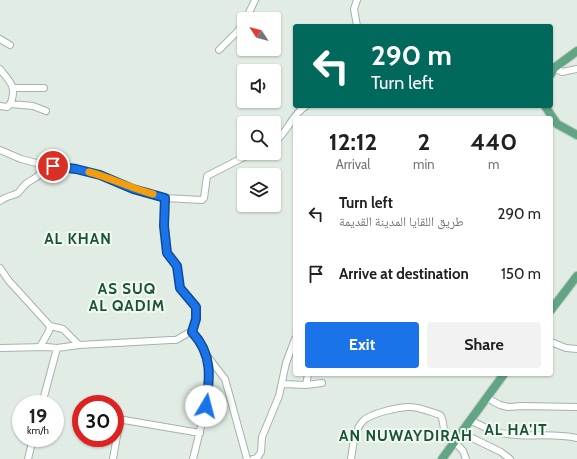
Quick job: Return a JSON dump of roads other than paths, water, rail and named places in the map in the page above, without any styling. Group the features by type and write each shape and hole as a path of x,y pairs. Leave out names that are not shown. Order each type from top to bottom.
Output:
{"main road":[{"path":"553,71 577,51"},
{"path":"553,118 557,124 577,135"},
{"path":"553,307 577,276"},
{"path":"442,459 503,376"}],"street":[{"path":"249,12 255,0"},
{"path":"356,1 354,9 357,24"},
{"path":"219,50 237,32"},
{"path":"0,39 10,46"},
{"path":"0,69 12,84 15,91 11,104"},
{"path":"553,71 562,72 577,69"},
{"path":"14,88 44,88"},
{"path":"0,106 7,107 11,104 32,106 46,111"},
{"path":"295,116 303,108"},
{"path":"281,137 293,119"},
{"path":"0,150 21,159 44,165 94,173 123,183 133,189 165,198 202,200 207,176 238,160"},
{"path":"0,201 10,195 16,194 27,183 37,178 44,165"},
{"path":"165,198 164,226 167,253 177,266 180,288 196,307 196,319 192,332 208,357 225,379 247,459"},
{"path":"0,268 9,281 50,326 63,329 79,345"},
{"path":"40,347 49,331 50,326"},
{"path":"0,348 57,348 79,345 176,340 192,332"},
{"path":"553,343 566,348 577,349"},
{"path":"253,459 257,458 261,452 262,437 279,396 286,363 293,344"},
{"path":"44,395 57,348"},
{"path":"193,459 200,433 209,384 208,357"},
{"path":"306,385 308,376"},
{"path":"282,384 306,385 322,383"},
{"path":"487,398 500,405 508,407 577,407"},
{"path":"351,459 356,436 363,421 369,416 411,407 440,415 442,419 442,427 463,451 466,459"},
{"path":"113,459 119,424 124,420 200,433"},
{"path":"471,421 498,432 537,436 561,435 577,438"},
{"path":"462,432 501,452 510,459"},
{"path":"28,459 31,447"}],"district":[{"name":"AL KHAN","path":"78,239"},
{"name":"AS SUQ AL QADIM","path":"127,298"},
{"name":"AL HA'IT","path":"516,430"},
{"name":"AN NUWAYDIRAH","path":"406,436"}]}
